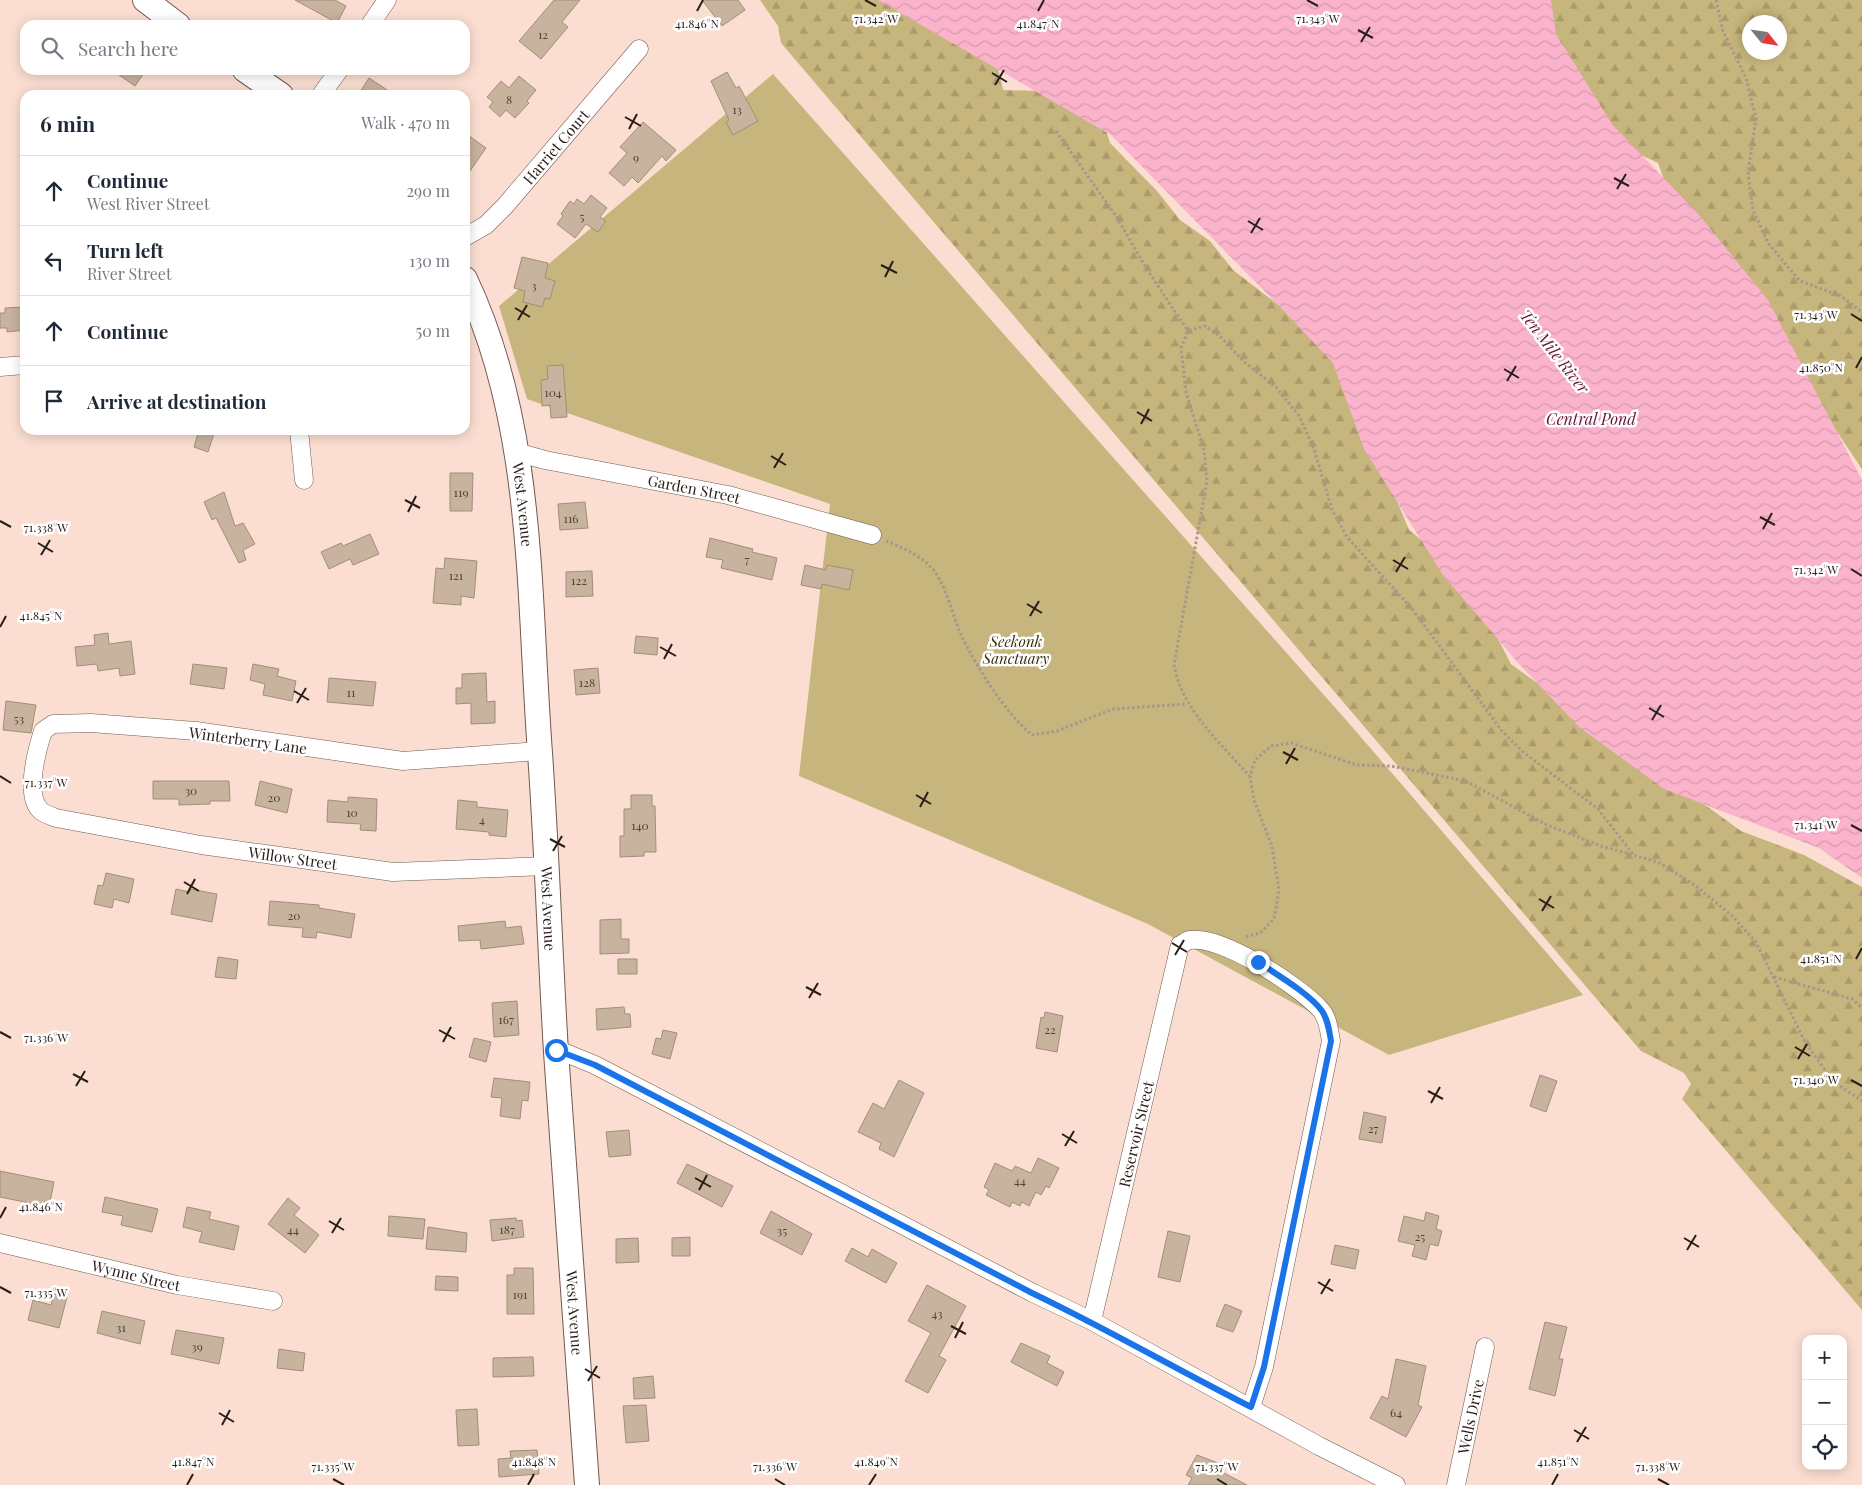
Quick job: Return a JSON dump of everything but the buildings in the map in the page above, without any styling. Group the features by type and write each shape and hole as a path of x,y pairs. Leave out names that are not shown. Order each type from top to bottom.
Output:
{"street":[{"path":"145,0 171,20"},
{"path":"373,20 387,0"},
{"name":"Harriet Court","path":"470,234 486,225 505,206 639,49"},
{"path":"252,75 274,90"},
{"path":"325,90 335,75"},
{"name":"West Avenue","path":"470,292 499,366 516,452 530,591 556,1050 587,1485"},
{"path":"0,367 20,365"},
{"path":"300,435 304,480"},
{"name":"Garden Street","path":"516,452 545,460 728,495 872,535"},
{"name":"Winterberry Lane","path":"42,812 36,804 32,790 34,770 42,731 53,724 91,723 196,732 403,761 539,751"},
{"name":"Willow Street","path":"42,812 76,823 201,845 393,872 547,866"},
{"name":"Reservoir Street","path":"1092,1322 1180,945 1190,940 1219,945"},
{"path":"1219,945 1258,962 1292,984 1321,1009 1328,1023 1331,1041 1328,1065 1266,1357 1251,1407"},
{"path":"556,1050 595,1065 1092,1322 1169,1365 1251,1407 1319,1446 1396,1485"},
{"name":"Wynne Street","path":"0,1243 177,1285 273,1301"},
{"name":"Wells Drive","path":"1456,1485 1486,1347"}],"path":[{"path":"1716,0 1723,31 1746,78 1756,118 1748,174 1753,210 1768,244 1800,281 1841,296 1862,312"},
{"path":"1056,131 1116,216 1148,272 1188,331"},
{"path":"1188,331 1205,326 1219,335 1243,361 1276,387 1299,416 1314,449 1332,510 1347,538 1413,610 1502,731 1523,752 1598,809 1633,854"},
{"path":"1188,331 1181,348 1186,392 1204,450 1207,480 1174,665 1177,682 1187,704 1250,777"},
{"path":"872,535 898,546 924,561 936,574 963,638 981,670 1017,722 1032,735 1056,731 1113,709 1187,704"},
{"path":"1219,945 1260,933 1274,920 1280,890 1272,846 1254,800 1250,777 1255,760 1272,746 1291,743 1357,765 1391,766 1466,781 1546,824 1601,846 1658,862 1696,886 1731,915 1756,942 1806,1044 1834,1082 1862,1101"},
{"path":"1774,977 1852,999 1862,1008"}],"green space":[{"path":"760,0 965,0 994,50 1003,90 1038,91 1099,107 1110,143 1157,191 1180,220 1210,241 1233,270 1293,316 1342,368 1409,530 1434,550 1496,635 1511,664 1741,831 1804,855 1862,887 1862,1310 1682,1099 1691,1084 1684,1073 1641,1051 781,43 778,26"},
{"path":"1533,0 1862,0 1862,469 1802,380 1670,196 1658,163 1622,146"},
{"name":"Seekonk Sanctuary","path":"773,74 1347,721 1583,995 1389,1055 1148,924 799,776 830,504 527,399 499,306"}],"water":[{"name":"Central Pond","path":"878,0 1551,0 1556,34 1612,124 1700,216 1768,300 1862,480 1862,878 1819,848 1664,789 1579,727 1519,664 1443,575 1364,449 1333,363 1280,307 1111,135"}],"route":[{"path":"556,1050 595,1065 910,1230 1092,1322 1169,1365 1251,1407 1264,1367 1328,1065 1331,1041 1328,1023 1321,1009 1292,984 1258,962"}],"water label":[{"name":"Ten Mile River","path":"1555,351"}]}
